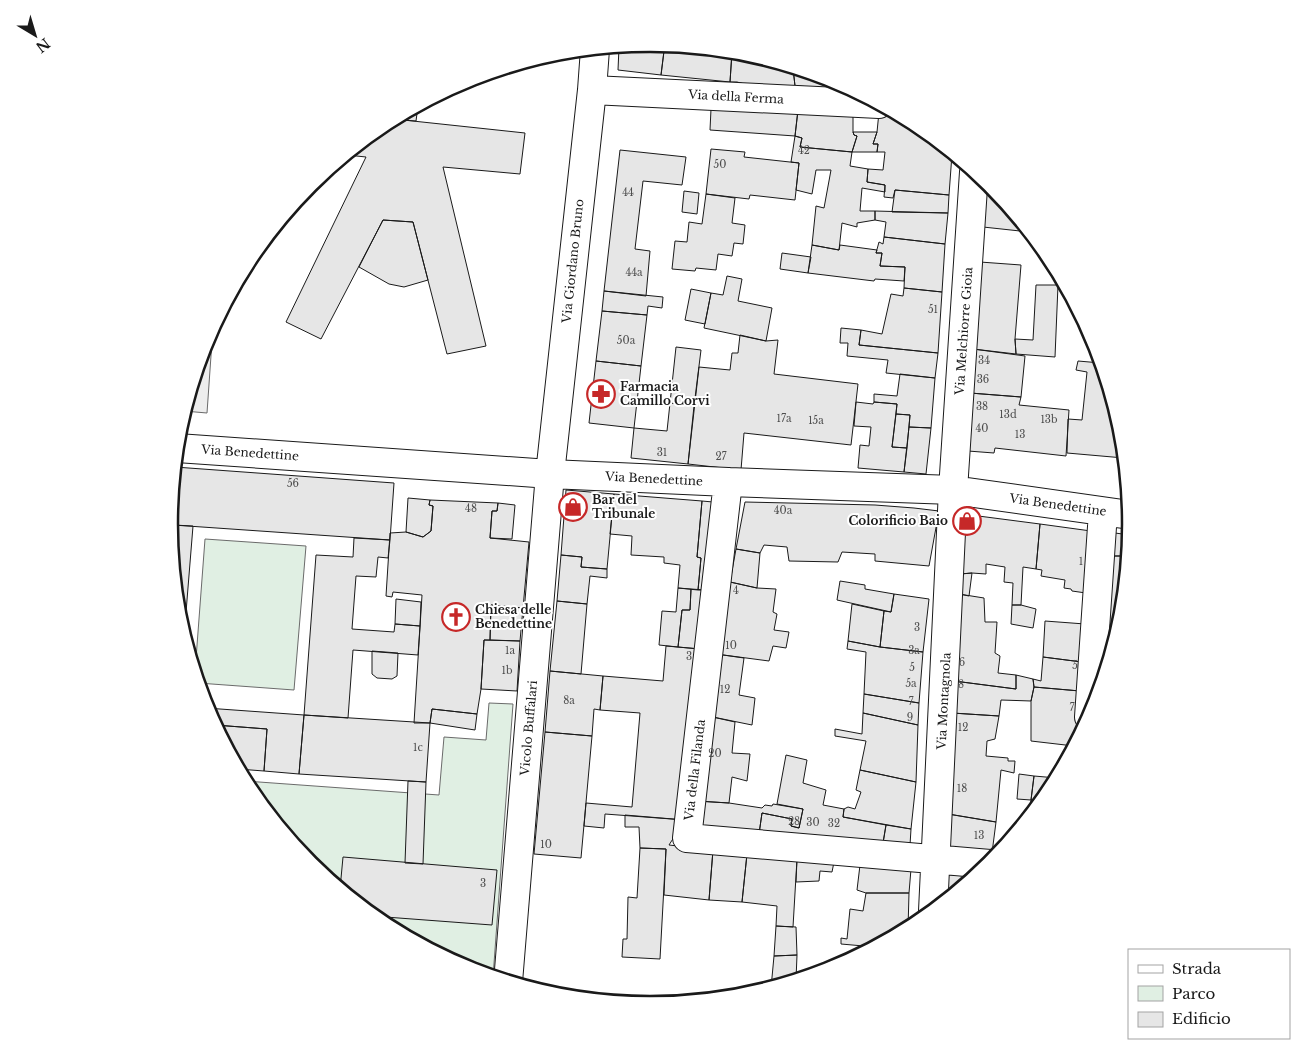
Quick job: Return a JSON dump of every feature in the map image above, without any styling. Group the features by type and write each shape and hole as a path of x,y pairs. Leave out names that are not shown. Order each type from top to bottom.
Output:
{"street":[{"name":"Via Giordano Bruno","path":"550,474 594,56"},
{"name":"Via della Ferma","path":"592,90 863,103"},
{"name":"Via Melchiorre Gioia","path":"953,490 973,181"},
{"name":"Via Benedettine","path":"184,449 550,474 953,490 1122,514"},
{"name":"Vicolo Buffalari","path":"509,974 550,474"},
{"name":"Via della Filanda","path":"728,482 687,838 936,858"},
{"name":"Via Montagnola","path":"934,901 953,490"},
{"path":"1092,690 1103,512"},
{"path":"936,858 979,863"}],"green space":[{"path":"205,539 306,546 294,690 206,684 196,654"},
{"path":"489,703 513,704 494,969 441,948 388,917 363,899 316,858 295,836 255,782 439,795 444,737 486,740"}],"shaded area":[{"path":"211,351 207,413 192,412"}],"building":[{"path":"664,53 661,75 618,70 619,54"},
{"path":"664,53 731,60 730,82 661,75"},
{"path":"731,60 794,76 795,86 759,88 730,82"},
{"path":"794,76 831,88 795,86"},
{"path":"711,109 798,110 795,136 710,130"},
{"path":"798,110 853,111 853,132 857,136 852,152 800,147 802,138 795,136"},
{"path":"879,112 912,132 951,162 949,195 895,190 893,198 884,197 885,185 867,182 868,169 883,170 885,152 877,152 878,144 873,144 877,132"},
{"path":"417,114 416,121 407,120"},
{"path":"407,120 525,133 520,174 443,167 486,346 447,354 413,222 383,220 321,339 286,322 366,157 356,156"},
{"path":"853,132 877,132 873,144 878,144 877,152 852,152 857,136"},
{"path":"795,136 802,138 800,147 852,152 850,166 868,169 867,182 885,185 885,192 862,188 860,211 875,211 875,220 857,223 857,227 842,223 839,250 812,245 816,206 824,208 831,170 816,170 812,194 796,190 799,163 791,162"},
{"path":"711,149 745,152 744,157 799,163 795,200 750,195 749,199 706,194"},
{"path":"620,150 686,157 682,185 643,181 635,249 650,251 646,296 604,291"},
{"path":"895,190 949,195 948,213 892,212"},
{"path":"684,191 699,193 697,214 682,212"},
{"path":"986,193 1019,231 983,227"},
{"path":"706,194 735,198 732,223 745,225 743,244 734,243 732,256 718,254 716,270 696,268 695,271 672,269 675,241 687,242 689,222 702,224"},
{"path":"875,211 948,213 945,244 884,237 886,222 875,220"},
{"path":"383,220 413,222 428,280 404,287 389,284 359,267"},
{"path":"884,237 945,244 942,292 904,288 905,267 880,266 882,253 876,253 879,242 883,244"},
{"path":"812,245 839,250 840,245 877,250 876,253 882,253 880,266 905,267 904,281 875,279 874,281 808,273"},
{"path":"782,253 811,257 808,273 780,269"},
{"path":"980,262 1021,265 1015,339 1016,354 973,349"},
{"path":"727,276 742,279 738,301 772,308 766,341 704,328 711,293 723,295"},
{"path":"1036,285 1056,285 1055,357 1016,354 1015,339 1033,340"},
{"path":"904,288 942,292 938,353 859,345 861,330 882,334 891,294 903,296"},
{"path":"691,289 711,293 705,324 685,320"},
{"path":"604,291 663,297 662,308 648,306 647,315 602,311"},
{"path":"602,311 647,315 641,366 596,361"},
{"path":"841,328 861,330 859,345 938,353 935,378 886,373 888,360 847,356 848,343 840,343"},
{"path":"740,335 766,341 778,340 774,374 858,384 851,445 744,433 741,470 688,464 699,367 730,370 732,353 738,353"},
{"path":"676,347 701,350 694,406 670,403"},
{"path":"973,349 1025,356 1021,397 970,393"},
{"path":"596,361 641,366 634,428 589,423"},
{"path":"1078,361 1093,362 1106,402 1117,457 1067,453 1068,419 1082,420 1087,372 1076,370"},
{"path":"900,374 935,378 931,428 909,427 910,415 896,414 897,404 874,402 874,394 897,396"},
{"path":"970,393 1021,397 1019,405 1069,410 1066,456 995,448 994,453 968,451"},
{"path":"856,402 897,404 892,447 907,448 904,472 858,468 860,445 869,446 871,427 854,426"},
{"path":"670,403 694,406 688,464 631,458 634,428 667,431"},
{"path":"896,414 910,415 907,448 892,447"},
{"path":"909,427 931,428 926,474 904,472"},
{"path":"182,467 394,483 390,540 178,525"},
{"path":"566,490 614,494 607,569 581,567 582,557 561,555"},
{"path":"614,494 702,501 697,557 701,558 698,590 678,588 680,565 664,563 664,557 631,555 632,536 610,534"},
{"path":"408,498 430,500 429,505 433,506 431,531 423,537 406,532"},
{"name":"Chiesa delle Benedettine","path":"430,500 498,503 497,511 492,511 490,538 529,542 523,608 491,605 490,640 484,640 481,689 477,714 432,709 430,723 414,723 422,595 393,592 392,597 386,596 390,533 406,532 423,537 431,531 433,506 429,505"},
{"path":"702,501 713,502 705,590 698,590 701,558 697,557"},
{"path":"745,502 875,505 939,511 929,566 875,561 875,554 842,552 838,562 789,561 787,547 764,545 760,553 736,549"},
{"path":"498,503 515,505 512,539 490,538 492,511 497,511"},
{"path":"963,514 1040,524 1036,569 1023,567 1021,605 1012,605 1013,583 1004,582 1005,567 986,564 986,574 960,574"},
{"path":"1040,524 1091,531 1086,593 1064,588 1065,580 1041,576 1042,570 1036,569"},
{"path":"178,525 193,526 186,611 179,555"},
{"path":"1115,533 1122,534 1121,556 1113,556"},
{"path":"354,538 390,540 388,558 378,557 376,577 356,576 352,629 394,632 395,624 420,626 418,655 353,650 348,718 304,715 316,555 353,557"},
{"path":"736,549 760,553 757,588 730,582"},
{"path":"561,555 582,557 581,567 607,569 607,578 590,576 587,604 557,601"},
{"path":"1113,556 1121,556 1113,617 1105,649"},
{"path":"972,573 969,596 959,594 960,574"},
{"path":"840,581 865,585 865,589 894,594 891,612 837,600"},
{"path":"730,582 757,588 776,589 773,612 777,614 774,630 789,632 786,648 773,646 769,661 716,654"},
{"path":"678,588 691,589 690,610 682,610 678,647 659,645 662,611 676,612"},
{"path":"691,589 705,590 700,649 678,647 682,610 690,610"},
{"path":"894,594 929,599 923,652 880,647 884,611 891,612"},
{"path":"959,594 984,598 985,622 997,622 995,653 1000,656 998,673 1016,675 1016,689 954,681"},
{"path":"396,599 421,602 420,626 395,624"},
{"path":"557,601 587,604 581,674 550,671"},
{"path":"852,604 884,611 880,647 848,641"},
{"path":"491,605 523,608 520,641 490,640"},
{"path":"1012,605 1036,609 1033,628 1011,624"},
{"path":"1045,621 1085,624 1082,662 1043,657"},
{"path":"484,640 520,641 517,691 481,689"},
{"path":"848,641 923,652 919,703 864,694 866,652 847,649"},
{"path":"666,646 700,649 685,820 605,814 604,828 584,826 586,803 632,807 640,713 600,710 603,676 663,681"},
{"path":"372,651 398,653 397,676 392,679 377,678 372,674"},
{"path":"716,654 744,658 739,695 755,698 752,725 708,716"},
{"path":"1043,657 1082,662 1080,691 1034,687 1033,679 1041,681"},
{"path":"550,671 603,676 600,710 594,709 592,736 545,732"},
{"path":"1016,675 1033,679 1034,687 1031,701 1001,700 999,716 952,713 954,681 1016,689"},
{"path":"1034,687 1080,691 1078,723 1067,745 1031,741 1031,701"},
{"path":"864,694 919,703 918,725 863,713"},
{"path":"216,709 304,715 299,774 264,771 267,729 224,726"},
{"path":"432,709 477,714 475,730 430,723"},
{"path":"863,713 918,725 916,782 860,770 866,741 835,736 835,729 862,734"},
{"path":"952,713 999,716 995,739 987,741 986,756 1008,758 1008,761 1015,761 1014,773 1001,770 996,822 948,814"},
{"path":"304,715 430,723 426,782 299,774"},
{"path":"708,716 735,722 732,753 750,754 747,781 732,777 729,803 697,801"},
{"path":"224,726 267,729 264,771 247,770"},
{"path":"545,732 592,736 581,858 534,854"},
{"path":"786,755 807,760 803,783 826,790 823,805 844,809 843,817 886,825 883,843 759,834 762,813 792,819 791,826 799,828 803,809 777,804"},
{"path":"860,770 916,782 911,829 843,817 844,809 848,807 855,809 861,792 856,790"},
{"path":"1019,774 1034,776 1031,800 1017,799"},
{"path":"1034,776 1048,777 1033,800 1031,800"},
{"path":"408,781 426,782 423,864 405,863"},
{"path":"697,801 762,808 765,805 772,806 773,804 803,809 799,828 791,826 792,819 762,813 759,834 694,829"},
{"path":"948,814 996,822 993,849 989,853 946,848"},
{"path":"625,815 685,820 669,845 713,850 709,900 664,895 666,849 640,848 639,827 625,827"},
{"path":"886,825 911,829 910,845 883,843"},
{"path":"640,848 666,849 660,959 622,957 623,939 627,939 628,897 637,898"},
{"path":"713,850 747,854 742,902 709,900"},
{"path":"747,854 797,859 793,927 776,926 777,906 742,902"},
{"path":"343,857 497,870 492,925 388,917 341,880"},
{"path":"797,859 834,862 832,872 820,871 819,881 796,882"},
{"path":"860,865 911,869 909,893 866,893 857,890"},
{"path":"943,874 964,876 961,879 942,895"},
{"path":"866,893 909,893 908,919 863,946 841,944 841,938 847,939 850,909 863,911"},
{"path":"776,926 796,927 797,955 774,956"},
{"path":"797,955 796,973 772,980 774,956"}],"place":[{"name":"Farmacia Camillo Corvi","path":"601,394"},
{"name":"Bar del Tribunale","path":"573,507"},
{"name":"Colorificio Baio","path":"967,521"},
{"name":"Chiesa delle Benedettine","path":"456,617"}]}
